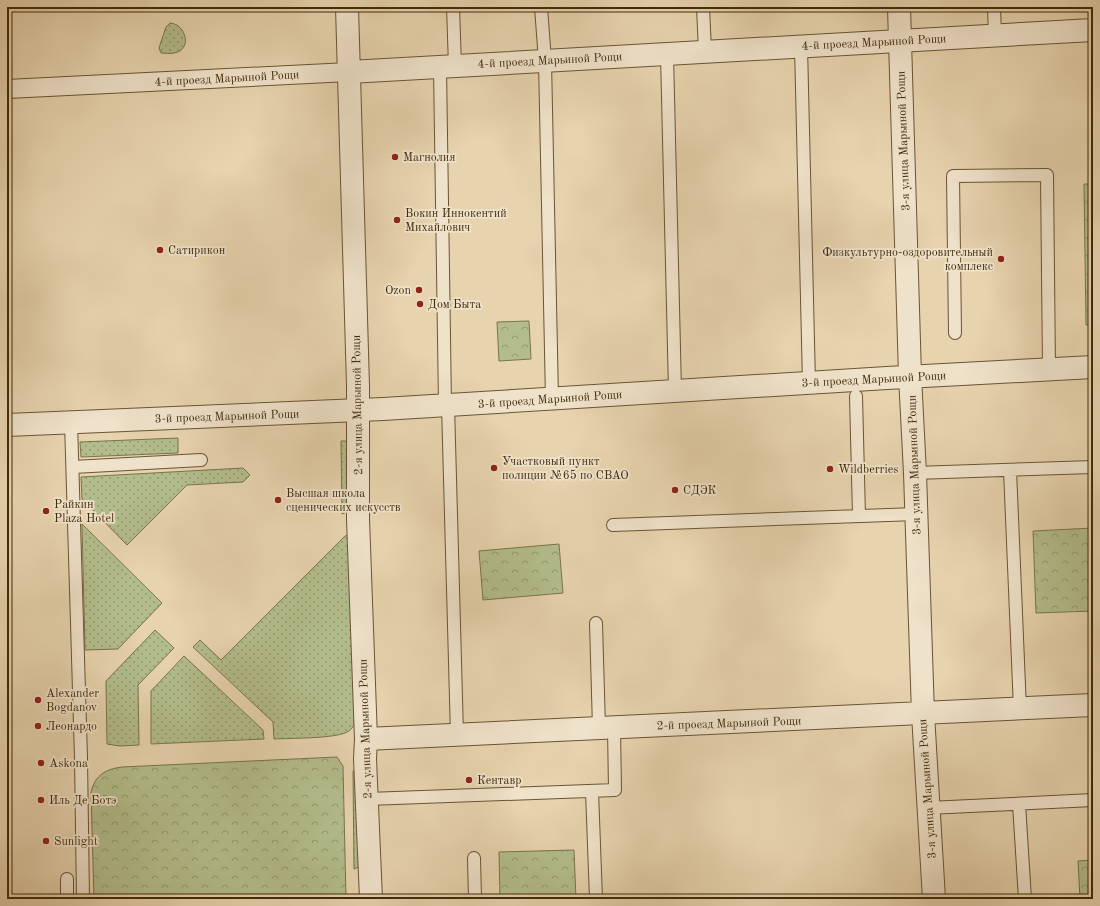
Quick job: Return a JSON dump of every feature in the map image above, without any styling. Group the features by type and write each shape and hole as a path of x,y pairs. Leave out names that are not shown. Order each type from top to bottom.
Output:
{"street":[{"name":"2-я улица Марьиной Рощи","path":"347,7 358,411 358,520 371,899"},
{"name":"3-я улица Марьиной Рощи","path":"899,7 910,376 915,473 923,714 934,899"},
{"name":"4-й проезд Марьиной Рощи","path":"7,89 349,72 1093,30"},
{"name":"3-й проезд Марьиной Рощи","path":"7,425 358,411 809,382 1093,367"},
{"name":"2-й проезд Марьиной Рощи","path":"366,740 1093,706"}],"lane":[{"path":"453,7 447,66 447,405 457,735"},
{"path":"541,7 544,61 552,399"},
{"path":"703,7 705,51"},
{"path":"994,7 995,35"},
{"path":"801,46 809,382"},
{"path":"667,54 675,391"},
{"path":"955,333 953,176 1047,175 1049,369"},
{"path":"856,396 859,516"},
{"path":"71,422 81,758 83,899"},
{"path":"73,467 201,460"},
{"path":"915,473 1093,467"},
{"path":"1010,470 1020,710"},
{"path":"613,525 916,514"},
{"path":"368,798 615,790 596,623"},
{"path":"592,791 596,899"},
{"path":"928,808 1093,800"},
{"path":"1019,804 1025,899"},
{"path":"474,858 475,899"},
{"path":"67,879 67,899"}],"green space":[{"path":"170,23 176,24 183,32 185,37 184,47 180,51 161,53 159,48 166,27"},
{"path":"1084,184 1093,184 1093,325 1086,325"},
{"path":"529,321 531,359 499,361 497,322"},
{"path":"178,438 178,453 81,457 80,442"},
{"path":"341,441 349,441 349,511 342,514"},
{"path":"243,468 250,475 243,482 187,485 127,545 82,499 81,477"},
{"path":"82,524 162,603 118,649 85,650"},
{"path":"1093,528 1093,611 1036,613 1033,531"},
{"path":"352,534 355,723 349,731 343,734 313,738 274,739 273,722 193,647 200,640 221,660 345,536"},
{"path":"559,544 563,593 483,600 479,551"},
{"path":"155,630 174,648 138,685 139,745 120,746 107,744 106,681"},
{"path":"184,656 263,730 264,739 151,744 151,691"},
{"path":"337,757 343,766 346,899 94,899 91,792 95,781 106,771 122,767"},
{"path":"357,768 361,866 354,869 353,771"},
{"path":"574,850 576,899 500,899 499,852"},
{"path":"1093,860 1093,899 1080,899 1078,861"}],"place":[{"name":"Магнолия","path":"395,157"},
{"name":"Вокин Иннокентий Михайлович","path":"397,220"},
{"name":"Сатирикон","path":"160,250"},
{"name":"Физкультурно-оздоровительный комплекс","path":"1001,259"},
{"name":"Ozon","path":"419,290"},
{"name":"Дом Быта","path":"420,304"},
{"name":"Участковый пункт полиции №65 по СВАО","path":"494,468"},
{"name":"Wildberries","path":"830,469"},
{"name":"СДЭК","path":"675,490"},
{"name":"Высшая школа сценических искусств","path":"278,500"},
{"name":"Райкин Plaza Hotel","path":"46,511"},
{"name":"Alexander Bogdanov","path":"38,700"},
{"name":"Леонардо","path":"38,726"},
{"name":"Askona","path":"41,763"},
{"name":"Кентавр","path":"469,780"},
{"name":"Иль Де Ботэ","path":"41,800"},
{"name":"Sunlight","path":"46,841"}]}
